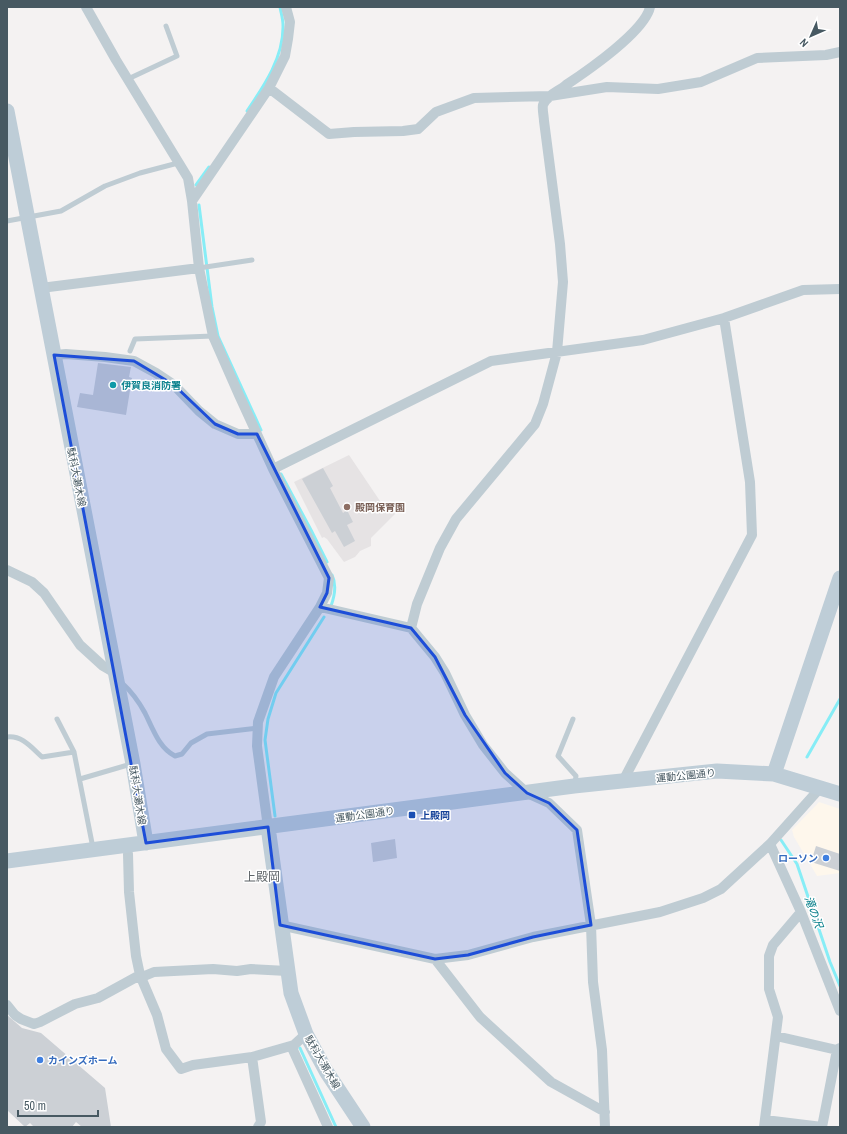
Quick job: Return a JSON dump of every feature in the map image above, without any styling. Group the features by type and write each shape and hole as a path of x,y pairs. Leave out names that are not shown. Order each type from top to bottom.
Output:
{"main road":[{"name":"駄科大瀬木線","path":"7,111 26,217 133,764 146,843"},
{"path":"774,774 840,578"},
{"name":"運動公園通り","path":"7,861 574,786 717,771 774,774 840,794"},
{"name":"駄科大瀬木線","path":"268,827 280,925 291,993 306,1034 326,1071 363,1127"}],"street":[{"path":"86,7 188,178 201,268 213,336 273,469 329,578 327,593 320,607 274,677 258,722 258,746 268,827"},
{"path":"192,201 269,88 285,56 290,22 286,7"},
{"path":"411,628 417,604 428,576 440,548 456,519 535,424 543,404 557,352 563,282 560,244 543,106 550,96 588,70 633,34 649,12 650,7"},
{"path":"269,88 329,134 403,131 418,129 436,112 474,98 550,96 607,87 658,89 701,82 757,58 826,55 840,52"},
{"path":"41,288 201,268"},
{"path":"273,469 491,361 643,340 724,318 803,290 840,289"},
{"path":"623,781 752,535 750,482 724,318"},
{"path":"54,355 66,354 105,356 134,361 174,385 199,411 216,424 238,434 257,434"},
{"path":"7,570 32,582 44,593 80,645 116,676"},
{"path":"320,607 411,628 435,657 445,673 465,715 483,745 504,773 527,793 549,803 577,830 591,925 593,982 602,1050 605,1127"},
{"path":"280,925 434,959 468,955 533,937 660,912 703,898 721,889 770,844 820,787"},
{"path":"770,844 801,912 840,1011"},
{"path":"128,854 129,892 136,956 141,976 157,1015 166,1049 181,1069 193,1065 252,1057 294,1045 306,1034"},
{"path":"776,1036 838,1049 822,1127 765,1124 778,1017 770,989 769,956 773,944 801,912"},
{"path":"434,959 480,1017 551,1082 604,1112"},
{"path":"7,1005 15,1015 34,1024 75,1004 98,998 141,976 154,972 213,969 236,971 251,969 287,971"},
{"path":"294,1045 293,1050 328,1127"},
{"path":"252,1057 261,1122 258,1127"}],"lane":[{"path":"128,79 177,56 166,26"},
{"path":"7,221 61,211 105,186 140,173 178,163"},
{"path":"201,268 252,260"},
{"path":"130,351 135,339 213,336"},
{"path":"116,676 132,693 167,752 175,756 182,754 191,743 207,734 258,728"},
{"path":"573,718 558,756 576,776 574,786"},
{"path":"57,719 74,752 93,850"},
{"path":"7,737 11,736 24,740 42,757 74,752"},
{"path":"80,779 133,764"}],"highlighted area":[{"path":"54,355 134,361 174,385 215,424 238,434 257,434 329,578 327,593 320,607 411,628 435,657 465,715 505,773 527,793 549,803 577,830 591,925 533,937 468,955 435,959 280,925 268,827 146,843"}],"shaded area":[{"name":"殿岡保育園","path":"349,455 380,501 396,513 371,538 371,546 360,551 355,557 344,562 327,539 324,537 322,538 294,482"},
{"path":"819,802 840,809 840,873 817,876 794,837 792,830"}],"building":[{"name":"伊賀良消防署","path":"98,363 131,367 129,377 132,378 126,415 77,407 80,393 93,395"},
{"path":"323,468 333,486 330,488 343,513 347,510 353,522 347,525 355,541 344,547 335,531 332,533 302,479"},
{"path":"395,839 397,858 373,862 371,843"},
{"name":"ローソン","path":"816,846 840,854 840,871 811,862"},
{"name":"カインズホーム","path":"7,1015 22,1028 41,1033 105,1088 111,1127 82,1127 76,1122 72,1127 34,1127 30,1123 25,1127 7,1110"}],"waterway":[{"path":"247,111 260,92 277,60 283,25 280,7"},
{"path":"196,185 209,167"},
{"path":"199,205 212,307 218,336 261,430"},
{"path":"281,474 327,562"},
{"path":"331,606 335,590 335,583 332,575"},
{"path":"275,816 265,740 268,719 276,693 324,617"},
{"name":"滝の沢","path":"807,757 840,699"},
{"name":"滝の沢","path":"781,840 797,864 830,962 840,986"},
{"path":"300,1048 336,1127"}],"place":[{"name":"伊賀良消防署","path":"113,385"},
{"name":"殿岡保育園","path":"347,507"},
{"name":"上殿岡","path":"412,815"},
{"name":"ローソン","path":"826,858"},
{"name":"カインズホーム","path":"40,1060"}],"district":[{"name":"上殿岡","path":"262,877"}]}
